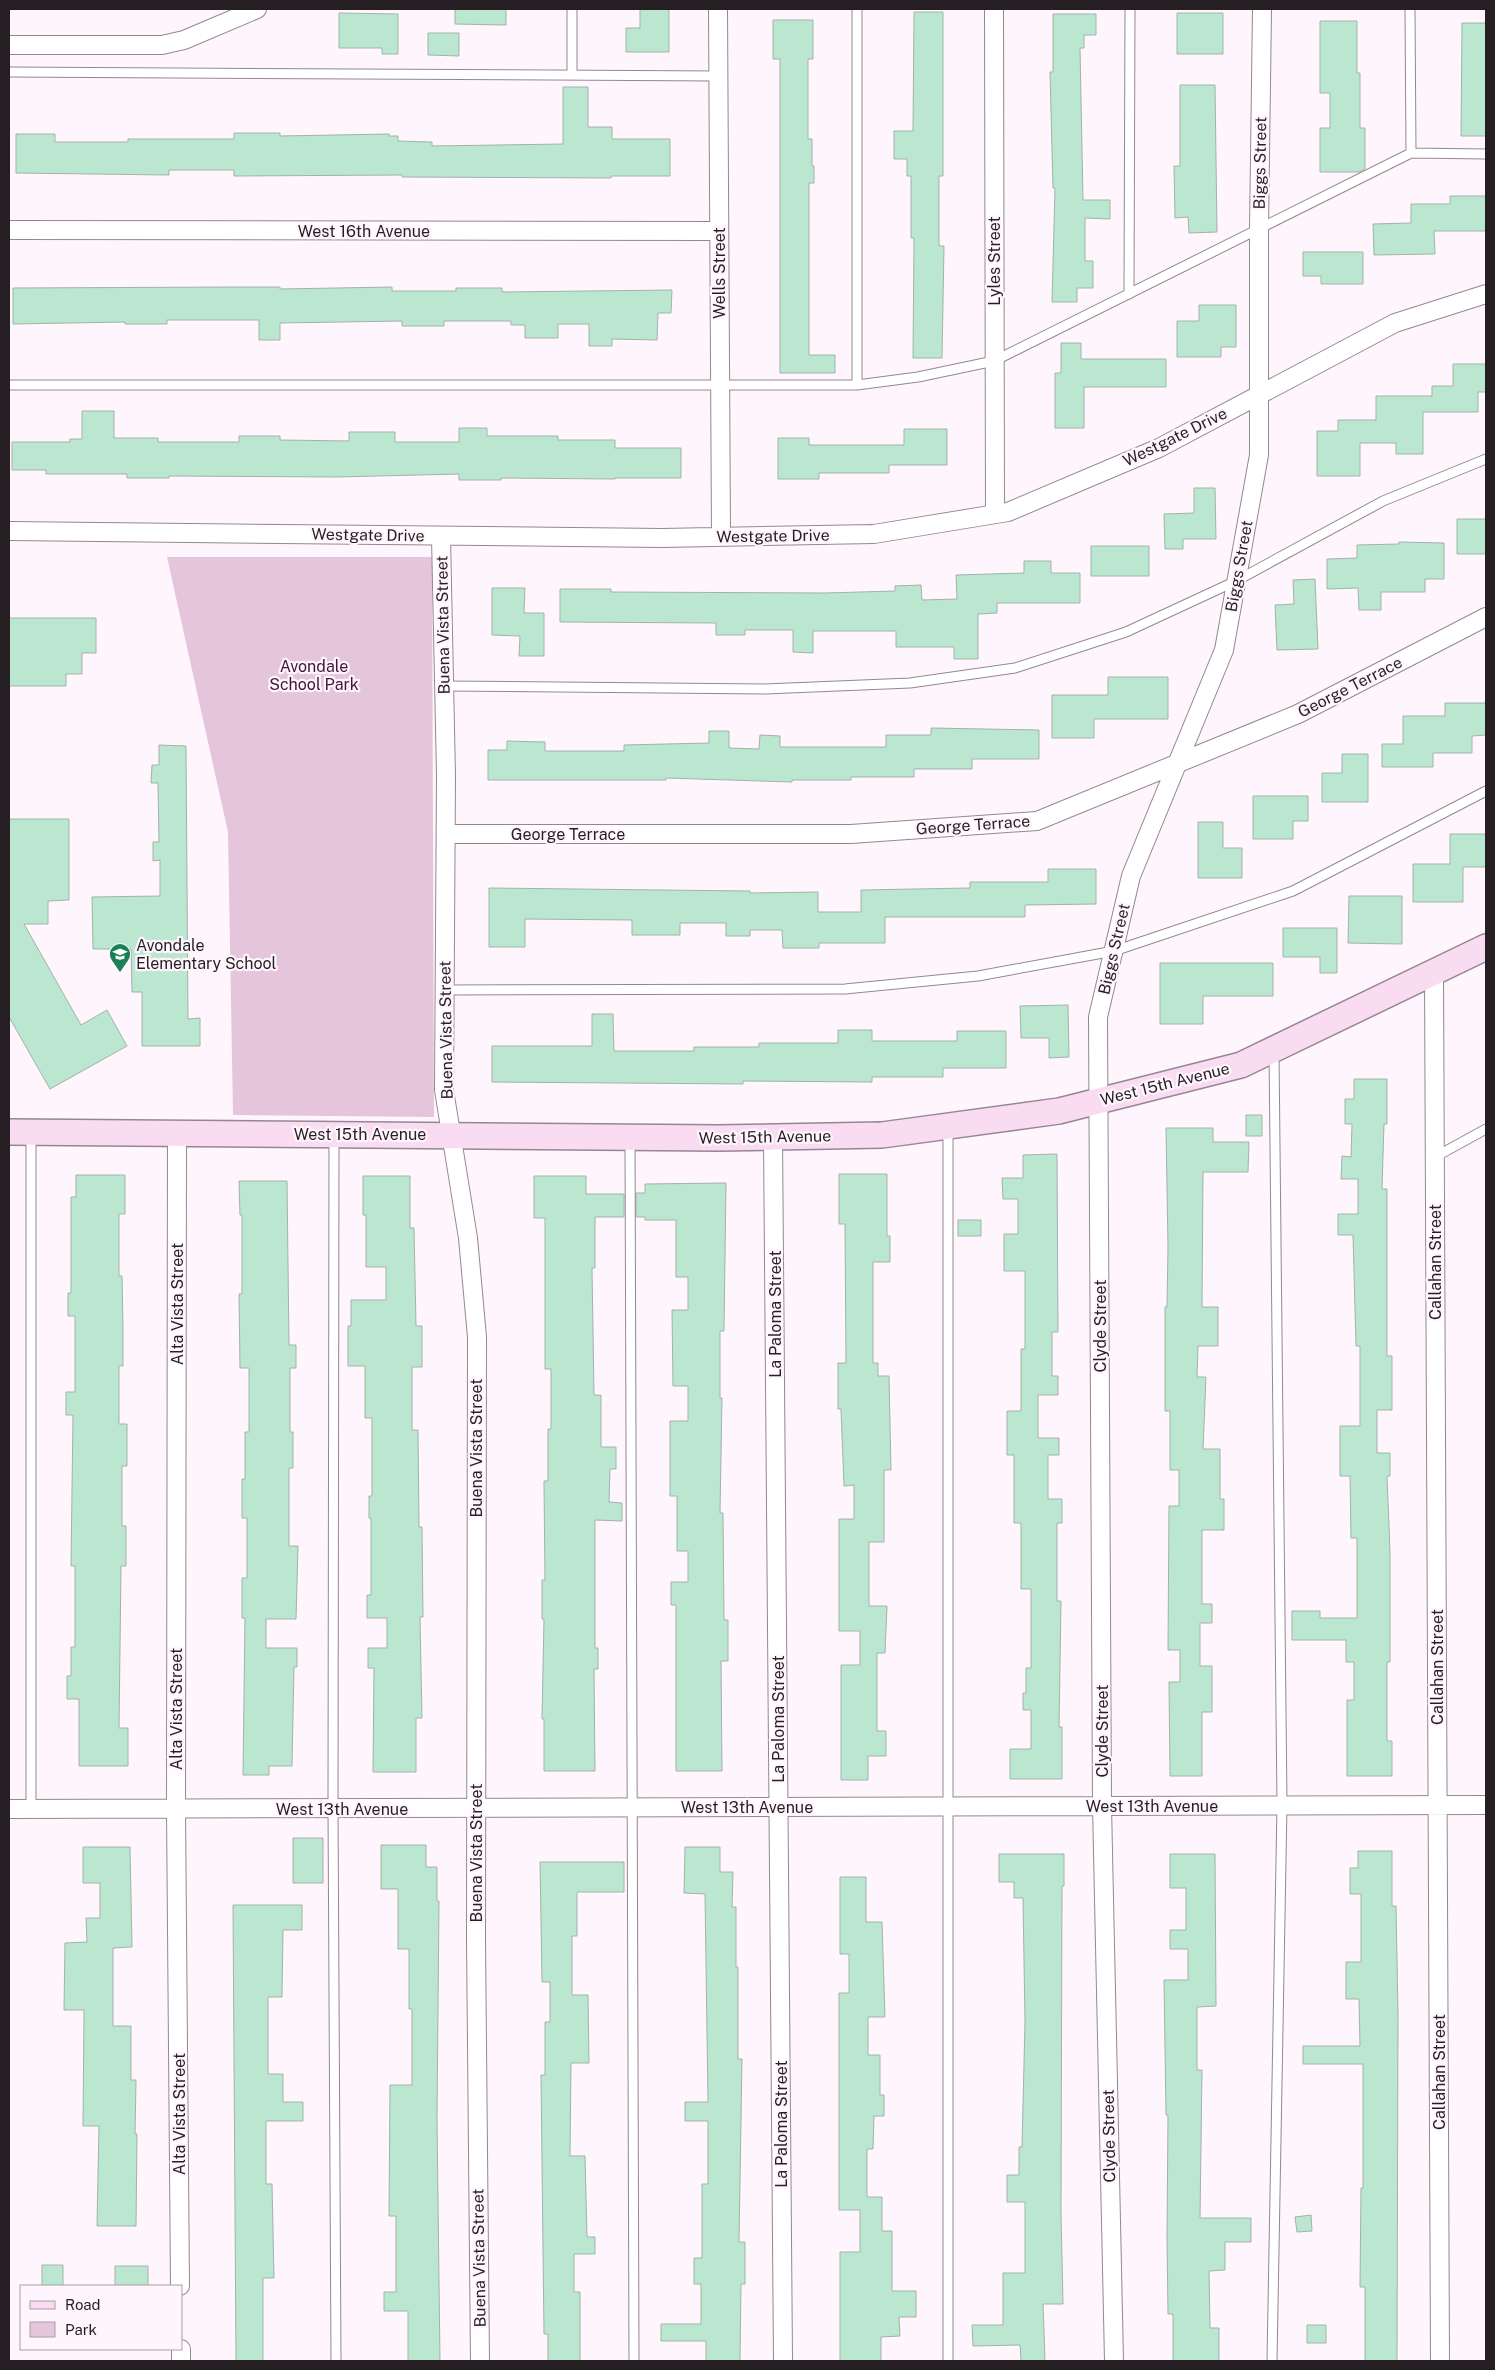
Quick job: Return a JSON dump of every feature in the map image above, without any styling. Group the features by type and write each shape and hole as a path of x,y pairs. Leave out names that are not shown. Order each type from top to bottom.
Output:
{"street":[{"path":"9,45 162,45 184,40 257,9"},
{"name":"Wells Street","path":"718,9 721,538"},
{"name":"Lyles Street","path":"994,9 995,514"},
{"name":"Biggs Street","path":"1098,1101 1098,1017 1131,876 1224,650 1259,455 1259,229 1262,9"},
{"name":"West 16th Avenue","path":"9,230 719,231"},
{"name":"Westgate Drive","path":"9,531 721,538 874,534 1008,512 1159,448 1395,323 1486,294"},
{"name":"Buena Vista Street","path":"441,536 446,834 444,1090 468,1238 477,1337 476,1808 480,2361"},
{"name":"George Terrace","path":"446,834 852,834 1037,821 1298,714 1486,618"},
{"name":"West 15th Avenue","path":"20,1132 630,1137 882,1135 1059,1111 1241,1065 1486,947"},
{"name":"Callahan Street","path":"1434,972 1440,2361"},
{"name":"Clyde Street","path":"1098,1101 1102,1806 1114,2361"},
{"name":"Alta Vista Street","path":"177,1133 176,1809 180,2285"},
{"name":"La Paloma Street","path":"774,1137 783,2361"},
{"name":"West 13th Avenue","path":"9,1809 1486,1805"}],"lane":[{"path":"572,9 572,75"},
{"path":"857,9 857,385"},
{"path":"1129,294 1130,9"},
{"path":"1410,9 1411,153"},
{"path":"9,72 718,76"},
{"path":"9,385 857,385 918,377 994,361 1411,153 1486,154"},
{"path":"444,686 765,689 919,682 1015,668 1126,632 1236,581 1383,501 1486,459"},
{"path":"445,990 845,989 978,976 1114,951 1293,891 1486,791"},
{"path":"1272,2361 1282,1806 1274,1049"},
{"path":"948,1126 948,2361"},
{"path":"1435,1157 1486,1129"},
{"path":"20,1132 32,1809"},
{"path":"334,1134 333,1808 336,2361"},
{"path":"630,1137 634,2361"}],"green space":[{"name":"Avondale School Park","path":"167,557 432,557 434,1117 233,1115 228,832"}],"building":[{"path":"455,9 506,9 506,25 455,24"},
{"path":"640,9 669,9 669,52 626,52 626,28 640,28"},
{"path":"914,12 943,12 943,176 939,176 939,246 944,246 942,358 913,358 914,238 911,238 911,176 907,176 907,159 894,159 894,131 913,131"},
{"path":"339,13 398,14 398,54 382,54 382,48 339,48"},
{"path":"1177,13 1223,13 1223,54 1177,54"},
{"path":"1053,14 1096,14 1096,35 1084,35 1084,48 1080,48 1083,200 1110,200 1110,219 1085,218 1085,261 1093,261 1093,288 1077,288 1077,302 1052,302 1055,188 1053,188 1050,72 1053,72"},
{"path":"773,20 813,20 813,59 808,59 808,139 812,139 812,166 814,166 814,183 809,183 809,355 835,355 835,373 780,373 780,59 773,59"},
{"path":"1320,21 1357,21 1357,73 1360,73 1360,128 1365,128 1365,169 1359,172 1320,172 1320,128 1330,128 1330,93 1320,93"},
{"path":"1462,23 1486,23 1486,136 1461,136"},
{"path":"428,33 459,33 459,56 428,55"},
{"path":"1180,85 1215,85 1217,232 1189,233 1188,217 1175,218 1174,166 1180,166"},
{"path":"563,87 588,87 588,127 612,127 612,139 670,139 670,176 611,176 611,178 402,177 402,175 234,176 234,170 169,170 169,175 16,173 16,134 55,134 55,142 128,142 128,139 234,139 234,133 280,133 280,136 389,134 389,136 398,136 398,141 432,142 432,146 563,144"},
{"path":"1450,196 1486,196 1486,231 1434,231 1435,254 1374,255 1373,224 1411,223 1411,204 1450,204"},
{"path":"1303,252 1363,252 1363,284 1321,284 1321,276 1303,276"},
{"path":"280,287 280,289 392,287 392,291 456,291 456,288 502,288 502,292 672,290 671,313 658,313 657,340 612,339 612,346 589,346 589,324 558,324 558,338 525,338 525,325 511,325 511,321 444,321 444,326 402,326 402,321 280,323 280,340 259,340 259,320 167,320 167,324 125,324 125,322 13,324 13,288"},
{"path":"1199,305 1236,305 1236,347 1221,347 1221,357 1177,357 1177,321 1199,321"},
{"path":"1061,343 1081,343 1081,359 1166,359 1166,387 1084,387 1084,428 1055,428 1055,373 1061,373"},
{"path":"1453,364 1486,364 1486,392 1478,392 1478,412 1423,412 1423,454 1396,454 1396,443 1360,443 1360,476 1317,476 1317,431 1338,431 1338,420 1376,420 1376,396 1432,396 1432,386 1453,386"},
{"path":"82,411 114,411 114,438 158,438 158,442 239,442 239,436 280,436 280,440 349,441 349,432 395,432 395,442 459,442 459,428 487,428 487,436 558,436 558,440 615,440 615,448 681,448 681,478 501,478 501,480 459,480 459,474 337,477 169,476 169,478 127,478 127,474 46,474 46,470 12,470 12,442 70,442 70,439 82,439"},
{"path":"904,429 947,429 947,465 889,465 889,473 819,473 819,479 778,479 778,438 809,438 809,445 904,445"},
{"path":"1194,488 1215,488 1216,539 1183,539 1183,549 1165,549 1164,514 1194,513"},
{"path":"1457,519 1486,519 1486,554 1457,554"},
{"path":"1399,542 1444,543 1444,579 1425,579 1425,592 1381,592 1381,610 1359,610 1358,588 1327,589 1327,559 1357,558 1357,545 1399,544"},
{"path":"1091,546 1149,546 1149,576 1091,576"},
{"path":"1024,561 1051,561 1051,573 1080,573 1080,603 997,603 997,613 978,614 978,659 954,659 954,647 896,647 896,631 813,631 813,653 793,652 793,630 745,630 745,635 716,635 716,623 560,622 560,589 611,589 611,592 825,593 895,591 895,586 921,585 922,600 957,599 956,575 1024,573"},
{"path":"1315,579 1318,649 1277,650 1275,605 1294,604 1293,580"},
{"path":"492,588 525,588 524,613 544,613 544,656 519,656 520,636 492,635"},
{"path":"9,618 96,618 96,653 82,653 82,674 66,674 66,686 9,686"},
{"path":"1108,677 1168,677 1168,719 1094,719 1094,738 1052,738 1052,695 1108,695"},
{"path":"1445,703 1486,703 1486,735 1472,736 1472,753 1433,753 1433,767 1382,767 1382,744 1403,744 1403,716 1445,716"},
{"path":"931,728 1039,730 1039,759 972,759 972,769 914,769 914,777 851,777 851,780 792,780 792,782 666,778 666,780 488,780 488,750 507,750 507,741 545,742 545,751 624,751 624,745 709,743 709,731 729,731 729,748 759,749 760,735 780,736 780,747 886,747 886,735 931,735"},
{"path":"159,745 186,746 188,1019 200,1018 200,1046 142,1046 142,992 132,992 131,949 93,949 92,897 160,896 160,860 153,861 153,842 159,842 158,783 151,783 152,765 159,765"},
{"path":"1342,754 1368,754 1368,802 1322,802 1322,773 1342,773"},
{"path":"1253,796 1308,796 1308,821 1293,821 1293,839 1253,839"},
{"path":"9,819 69,819 69,900 48,901 48,924 24,924 81,1025 107,1010 127,1046 50,1089 9,1017"},
{"path":"1198,822 1223,822 1223,848 1242,848 1242,878 1198,878"},
{"path":"1450,834 1486,834 1486,867 1463,867 1463,902 1413,902 1413,864 1450,864"},
{"path":"1048,869 1096,869 1096,904 1025,905 1025,917 885,917 885,943 819,943 819,948 783,948 782,930 750,930 750,936 726,936 726,923 680,923 680,935 632,935 632,920 525,919 525,947 489,947 489,888 750,891 750,893 818,892 818,912 861,912 861,890 970,888 970,882 1048,882"},
{"path":"1349,896 1402,896 1402,944 1348,943"},
{"path":"1283,928 1337,928 1337,973 1320,973 1320,957 1283,957"},
{"path":"1160,963 1273,963 1273,996 1203,996 1203,1024 1160,1024"},
{"path":"1068,1005 1069,1057 1049,1058 1049,1038 1021,1038 1020,1006"},
{"path":"592,1014 613,1014 614,1051 694,1051 694,1047 759,1047 759,1043 838,1043 838,1030 872,1030 872,1041 957,1041 957,1031 1006,1031 1006,1068 943,1068 943,1077 872,1077 872,1082 743,1081 743,1084 492,1082 492,1046 592,1046"},
{"path":"1354,1079 1387,1079 1387,1124 1384,1124 1382,1189 1387,1189 1387,1356 1392,1356 1392,1410 1377,1410 1377,1453 1390,1453 1390,1476 1387,1476 1390,1551 1390,1662 1387,1662 1387,1741 1392,1741 1392,1776 1347,1776 1347,1700 1354,1700 1354,1662 1346,1662 1346,1640 1292,1640 1292,1611 1320,1611 1320,1618 1357,1618 1357,1538 1351,1538 1350,1476 1340,1476 1340,1426 1360,1426 1360,1346 1356,1346 1353,1235 1338,1235 1338,1214 1358,1214 1358,1179 1341,1179 1342,1156 1351,1157 1352,1124 1345,1124 1345,1099 1354,1099"},
{"path":"1246,1115 1262,1115 1262,1136 1246,1136"},
{"path":"1166,1128 1213,1128 1213,1142 1249,1142 1248,1172 1203,1172 1202,1307 1218,1307 1218,1346 1198,1346 1197,1377 1206,1377 1203,1449 1220,1449 1220,1499 1224,1499 1224,1530 1202,1530 1202,1604 1212,1604 1212,1623 1200,1623 1200,1666 1212,1666 1212,1712 1202,1712 1202,1776 1170,1776 1169,1682 1180,1682 1180,1650 1168,1650 1169,1506 1179,1506 1179,1470 1170,1470 1170,1411 1165,1411 1165,1307 1167,1307 1168,1246"},
{"path":"1057,1154 1058,1332 1052,1332 1052,1376 1058,1376 1058,1395 1038,1395 1038,1438 1059,1438 1059,1455 1048,1455 1048,1499 1062,1499 1062,1523 1057,1523 1057,1601 1061,1601 1059,1727 1062,1727 1062,1779 1010,1779 1010,1749 1031,1749 1031,1710 1023,1710 1023,1693 1026,1693 1026,1668 1031,1668 1031,1589 1021,1589 1021,1523 1014,1523 1014,1455 1007,1455 1007,1411 1021,1411 1021,1349 1025,1349 1025,1271 1004,1271 1004,1234 1018,1234 1018,1199 1003,1199 1002,1178 1023,1178 1023,1155"},
{"path":"839,1174 887,1174 887,1236 890,1236 890,1262 873,1262 873,1363 878,1363 878,1376 889,1376 891,1470 884,1470 884,1542 869,1542 869,1606 887,1606 885,1653 877,1653 877,1731 886,1731 886,1756 868,1756 868,1780 841,1780 841,1665 860,1665 860,1631 839,1631 839,1519 854,1519 854,1485 844,1486 841,1409 838,1409 838,1363 846,1363 845,1224 839,1224"},
{"path":"76,1175 125,1175 125,1214 119,1214 119,1276 122,1276 123,1366 119,1366 119,1424 127,1424 127,1466 122,1466 122,1526 126,1526 126,1566 121,1566 119,1728 128,1728 128,1766 79,1766 79,1699 67,1699 67,1676 71,1676 71,1647 75,1647 75,1566 71,1566 73,1415 66,1415 66,1392 75,1392 75,1316 68,1316 68,1293 71,1293 71,1197 76,1197"},
{"path":"363,1176 410,1176 410,1228 414,1228 416,1326 422,1326 422,1367 412,1367 412,1430 418,1430 419,1527 422,1527 423,1617 420,1617 422,1718 416,1718 416,1772 373,1772 374,1668 368,1668 368,1648 387,1648 387,1618 367,1618 367,1595 371,1595 371,1518 369,1518 369,1496 372,1496 372,1418 365,1418 365,1366 348,1366 348,1326 351,1326 351,1300 386,1300 386,1267 366,1267 366,1215 363,1215"},
{"path":"534,1176 586,1176 586,1194 624,1194 624,1217 595,1217 595,1268 592,1268 594,1395 601,1395 601,1447 616,1447 616,1469 610,1469 609,1502 622,1503 622,1521 595,1520 595,1648 598,1648 598,1669 594,1669 595,1771 544,1771 544,1719 542,1719 544,1619 542,1619 542,1580 545,1580 544,1481 548,1481 548,1429 551,1429 551,1369 545,1369 545,1218 534,1218"},
{"path":"239,1181 287,1181 289,1345 296,1345 296,1368 290,1368 290,1432 293,1432 293,1468 289,1468 289,1546 298,1546 296,1619 266,1619 266,1648 297,1648 297,1667 294,1667 292,1766 269,1766 269,1775 243,1775 245,1618 242,1618 242,1578 247,1578 247,1518 242,1518 242,1479 245,1479 245,1432 249,1432 249,1368 240,1368 239,1294 242,1294 242,1215 240,1215"},
{"path":"726,1183 724,1331 720,1331 720,1398 722,1398 720,1513 723,1513 724,1620 728,1620 728,1661 721,1661 722,1771 676,1771 676,1605 671,1605 671,1582 688,1582 688,1551 677,1551 677,1496 670,1496 670,1421 688,1421 688,1386 673,1386 672,1310 688,1310 688,1277 676,1277 676,1220 645,1220 645,1217 636,1217 636,1193 645,1193 645,1184"},
{"path":"958,1220 981,1220 981,1236 958,1236"},
{"path":"293,1838 323,1838 323,1883 293,1883"},
{"path":"381,1845 426,1845 426,1867 437,1867 437,1901 439,1901 437,2119 440,2361 408,2361 408,2311 384,2311 384,2292 396,2292 396,2216 389,2216 390,2085 412,2085 412,2009 409,2009 409,1949 398,1949 398,1889 381,1889"},
{"path":"83,1847 130,1847 132,1947 113,1948 113,2026 131,2026 131,2080 136,2080 136,2226 97,2226 99,2126 83,2126 84,2010 64,2010 65,1943 87,1942 86,1918 100,1918 100,1883 83,1883"},
{"path":"685,1847 720,1847 720,1872 733,1872 732,1907 736,1907 736,1967 738,1967 738,2059 742,2059 739,2242 745,2242 745,2284 741,2284 740,2361 706,2361 706,2341 661,2341 661,2324 701,2324 701,2284 694,2284 694,2258 702,2258 702,2184 708,2184 708,2121 685,2121 685,2102 708,2102 705,1894 684,1893"},
{"path":"1358,1851 1392,1851 1392,1906 1396,1906 1398,2015 1397,2361 1365,2361 1365,2287 1360,2287 1361,2188 1363,2188 1363,2064 1303,2064 1303,2046 1360,2046 1359,1999 1346,1999 1346,1962 1361,1962 1361,1894 1350,1894 1350,1868 1358,1868"},
{"path":"999,1854 1064,1854 1064,1886 1062,1886 1061,2212 1063,2304 1043,2304 1045,2361 1021,2361 1020,2345 973,2346 972,2325 1003,2325 1003,2273 1025,2273 1025,2202 1007,2202 1007,2175 1019,2175 1019,2147 1022,2147 1025,2022 1023,1898 1014,1898 1014,1882 999,1882"},
{"path":"1170,1854 1215,1854 1216,2006 1197,2007 1197,2070 1202,2070 1200,2218 1251,2218 1251,2242 1225,2242 1225,2270 1209,2271 1210,2328 1219,2328 1219,2361 1173,2361 1173,2314 1168,2314 1168,2115 1166,2115 1164,1980 1188,1980 1188,1949 1170,1949 1170,1930 1186,1930 1186,1888 1170,1888"},
{"path":"540,1862 624,1862 624,1892 577,1892 577,1936 572,1936 572,1995 588,1995 589,2063 571,2063 570,2156 585,2156 587,2237 595,2237 595,2254 574,2254 574,2292 580,2292 580,2361 548,2361 548,2334 544,2334 541,2075 545,2075 545,2022 550,2022 550,1982 542,1982"},
{"path":"840,1877 866,1877 866,1922 882,1922 885,2017 868,2017 868,2055 880,2055 880,2095 884,2095 884,2116 874,2116 873,2149 867,2149 867,2197 882,2197 882,2231 892,2231 892,2291 916,2291 916,2317 899,2317 900,2336 881,2337 881,2361 840,2361 840,2252 860,2252 860,2210 839,2210 839,1993 849,1993 849,1954 840,1954"},
{"path":"233,1905 302,1905 302,1930 283,1930 282,1997 268,1997 268,2074 283,2074 283,2102 303,2102 303,2121 266,2121 266,2184 272,2184 274,2278 263,2278 263,2361 236,2361"},
{"path":"1311,2215 1312,2231 1297,2232 1295,2217"},
{"path":"42,2265 63,2265 63,2285 42,2285"},
{"path":"115,2266 148,2266 148,2285 115,2285"},
{"path":"1307,2325 1326,2325 1326,2343 1307,2343"}],"place":[{"name":"Avondale Elementary School","path":"120,973"}]}
